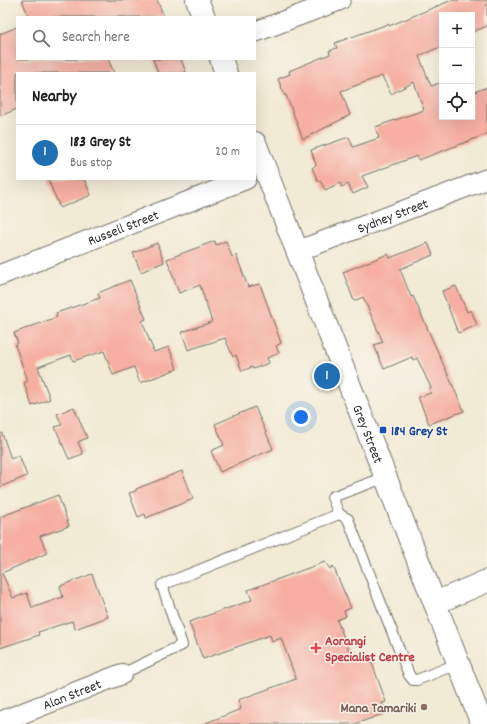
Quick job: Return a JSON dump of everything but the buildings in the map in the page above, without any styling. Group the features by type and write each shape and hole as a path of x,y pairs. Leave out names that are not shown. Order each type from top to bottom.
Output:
{"street":[{"path":"197,0 204,16"},
{"path":"256,32 340,0"},
{"path":"221,60 226,72"},
{"name":"Grey Street","path":"256,148 261,173 298,251 482,724"},
{"name":"Sydney Street","path":"298,251 487,179"},
{"name":"Russell Street","path":"0,275 243,180"},
{"path":"435,603 487,581"},
{"name":"Alan Street","path":"0,722 122,674"}],"lane":[{"path":"386,477 332,497 339,514 348,519 409,674 413,680 417,680 459,663"},
{"path":"122,674 182,645 162,585 339,514"}],"place":[{"name":"183 Grey St","path":"327,376"},
{"name":"184 Grey St","path":"383,430"},
{"name":"Aorangi Specialist Centre","path":"316,648"},
{"name":"Mana Tamariki","path":"424,707"}]}
